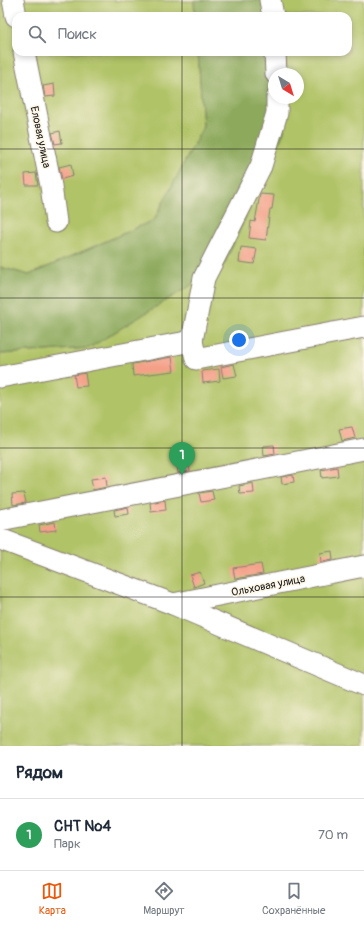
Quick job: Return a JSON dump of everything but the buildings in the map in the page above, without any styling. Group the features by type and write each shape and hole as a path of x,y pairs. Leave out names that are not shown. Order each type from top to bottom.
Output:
{"street":[{"path":"13,0 15,12"},
{"path":"270,0 272,12"},
{"name":"Еловая улица","path":"25,56 51,186 56,222"},
{"path":"275,56 276,68"},
{"path":"276,104 277,112 261,166 204,278 192,341 196,359 364,327"},
{"path":"0,377 192,341"},
{"path":"0,520 364,449"},
{"path":"0,540 173,604 364,685"},
{"name":"Ольховая улица","path":"173,604 364,566"}],"green space":[{"path":"0,0 194,1 195,12 12,12 12,56 198,56 203,127 154,220 29,275 0,267"},
{"path":"194,0 279,0 280,12 195,12"},
{"path":"279,0 364,0 364,746 0,746 0,354 89,348 278,104 304,104 304,68 282,68 281,56 352,56 352,12 280,12"},
{"path":"198,56 280,56 276,68 268,68 268,104 283,104 284,132 224,265 89,348 0,354 0,267 29,275 154,220 203,127"}],"place":[{"name":"СНТ №4","path":"182,475"}]}
